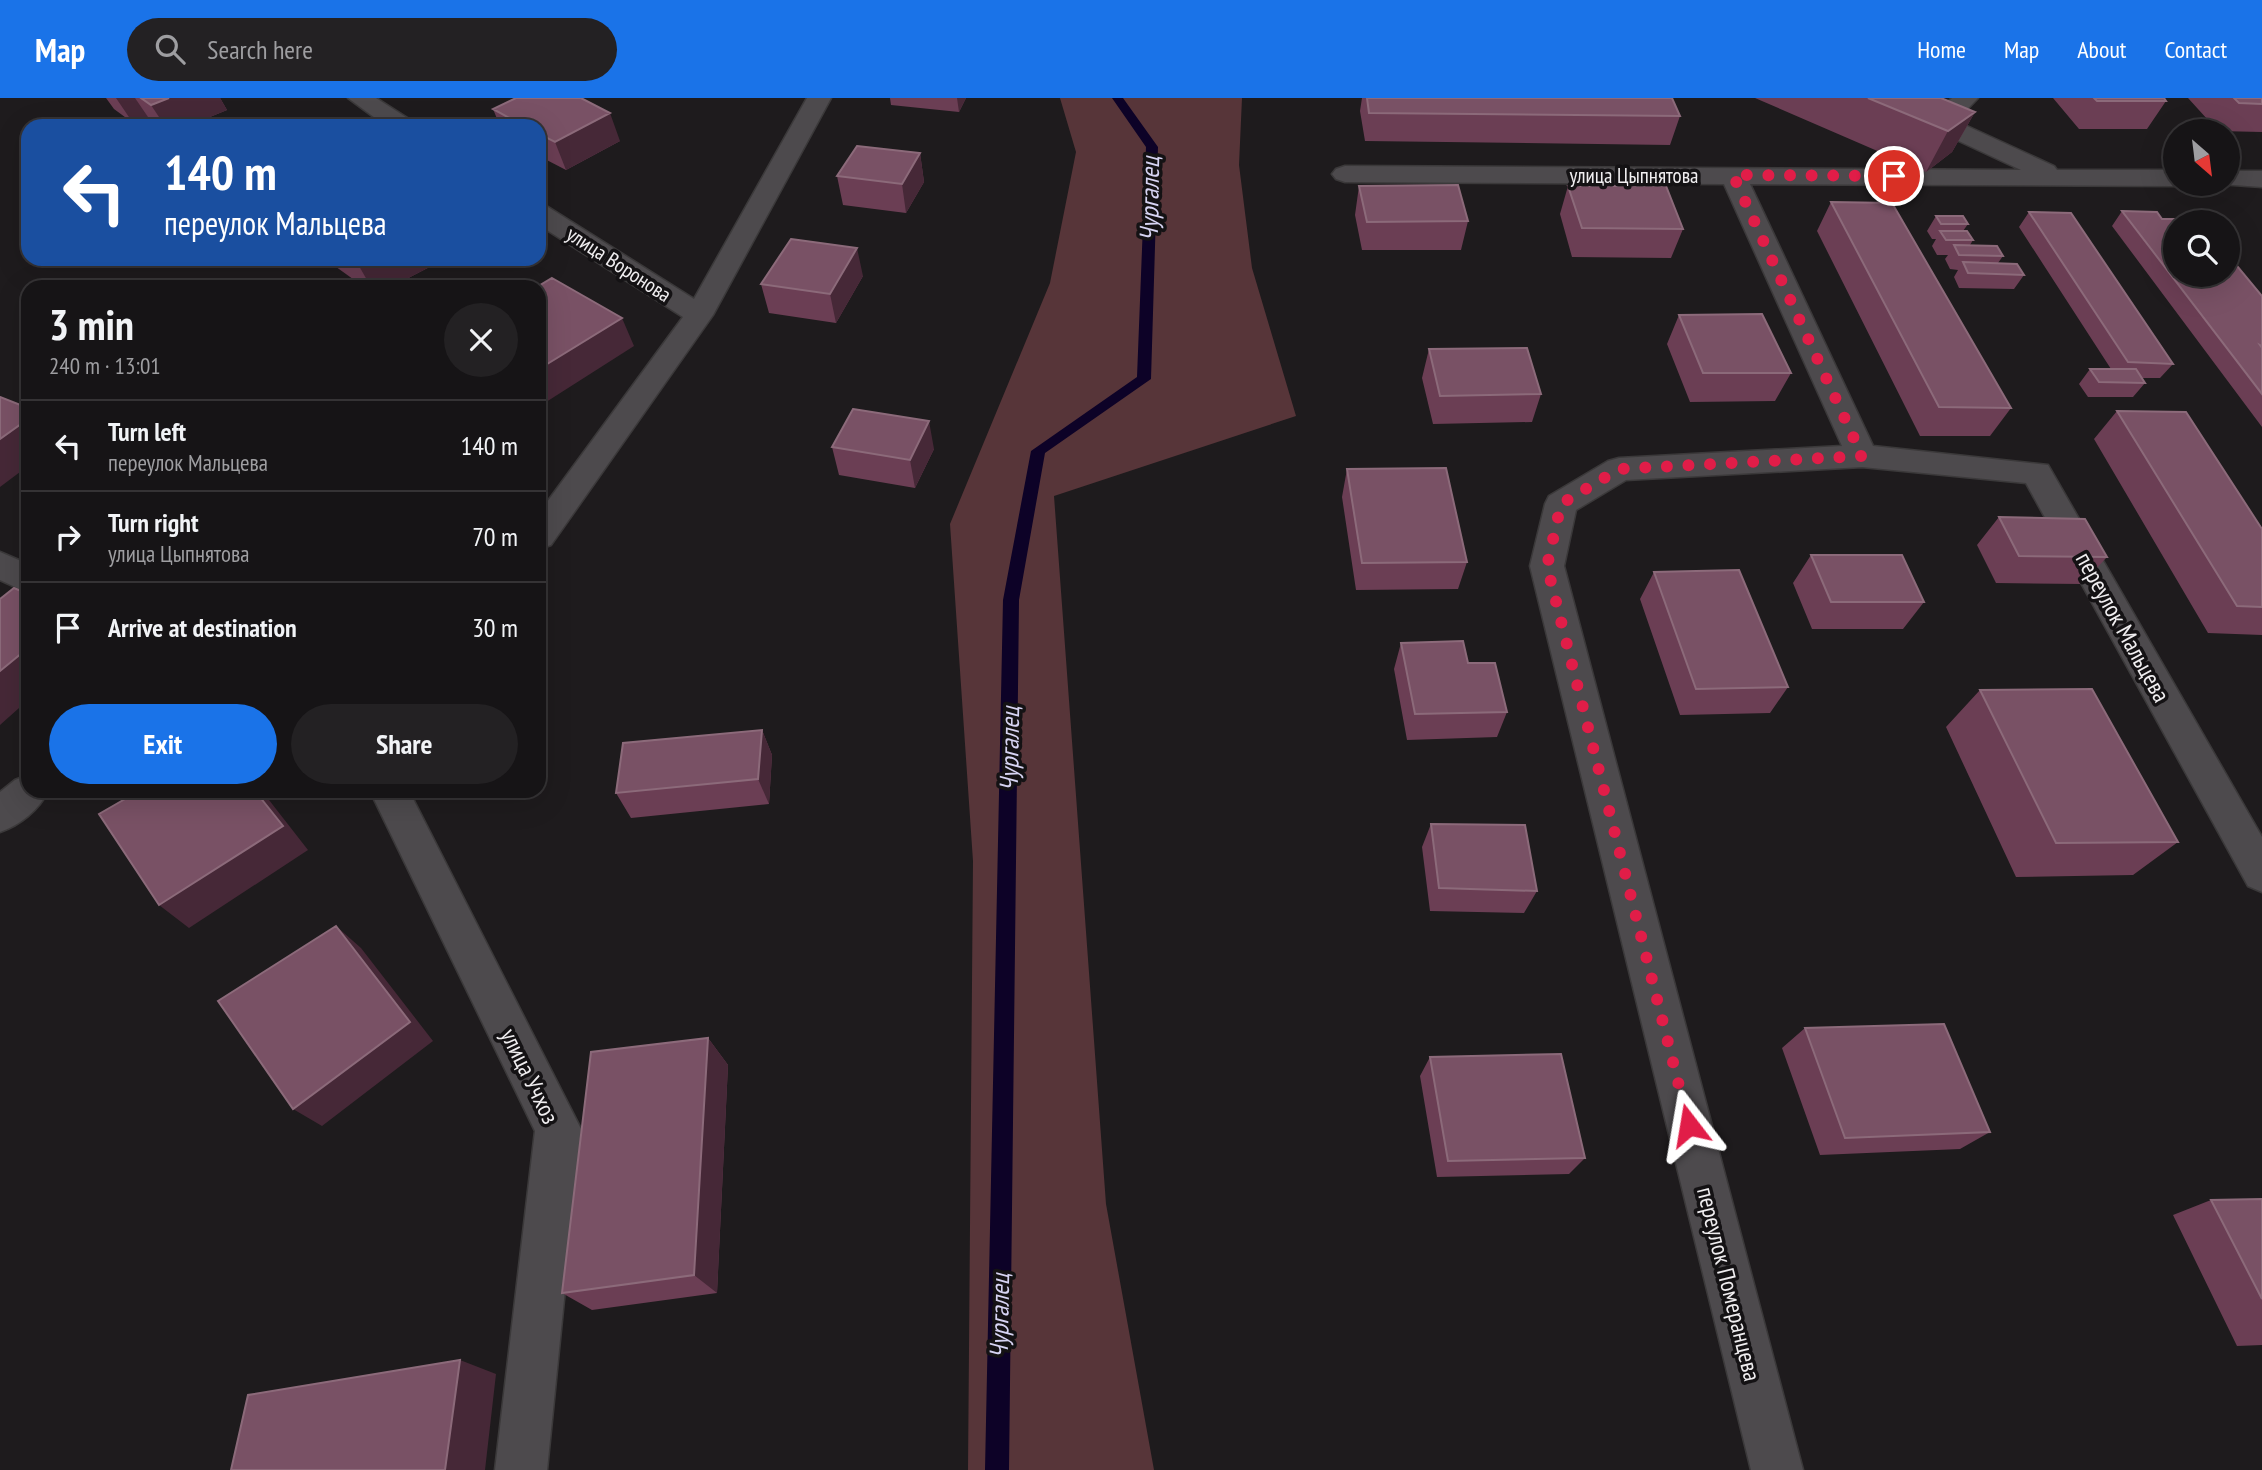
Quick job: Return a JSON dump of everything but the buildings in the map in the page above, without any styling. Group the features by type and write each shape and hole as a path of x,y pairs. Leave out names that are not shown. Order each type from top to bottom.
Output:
{"street":[{"path":"360,98 393,119"},
{"path":"546,527 699,315 819,98"},
{"path":"1875,98 1940,123 2056,176"},
{"path":"1940,123 1966,98"},
{"name":"улица Цыпнятова","path":"1345,174 2163,178"},
{"path":"1733,175 1862,456"},
{"path":"2240,179 2262,179"},
{"name":"улица Воронова","path":"546,217 699,315"},
{"name":"переулок Мальцева","path":"1862,456 2037,473 2262,874"},
{"name":"переулок Померанцева","path":"1777,1470 1547,566 1561,504 1619,469 1862,456"},
{"path":"0,564 21,576"},
{"path":"0,815 21,798"},
{"name":"улица Учхоз","path":"392,798 558,1129 521,1470"}],"shaded area":[{"path":"1060,98 1242,98 1239,165 1252,268 1296,416 1054,496 1106,1204 1154,1470 968,1470 973,861 950,524 1050,283 1076,152"}],"waterway":[{"name":"Чургалец","path":"997,1470 1011,600 1038,451 1144,379 1152,147 1117,98"}],"route":[{"path":"1689,1125 1547,566 1561,504 1619,469 1862,456 1733,175 1894,176"}]}
